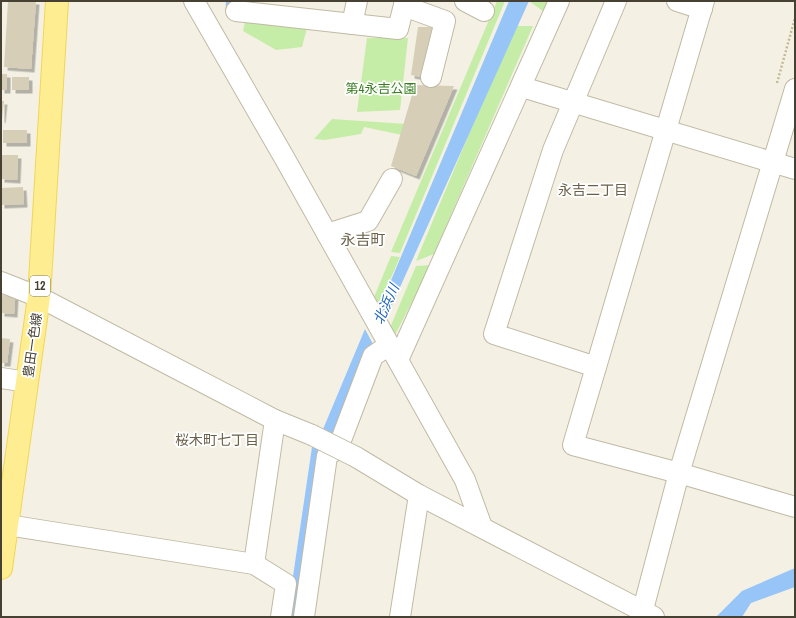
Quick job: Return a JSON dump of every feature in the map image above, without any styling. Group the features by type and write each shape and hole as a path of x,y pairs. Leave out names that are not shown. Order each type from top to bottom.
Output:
{"main road":[{"name":"豊田一色線","path":"1,568 4,525 39,297 57,1"}],"street":[{"path":"194,1 465,480 482,527"},
{"path":"352,24 357,1"},
{"path":"465,1 484,11"},
{"path":"304,617 327,456 338,448 373,356 391,348 522,87 559,1"},
{"path":"596,367 494,334 553,150 616,1"},
{"path":"677,1 703,5 573,445 794,502"},
{"path":"213,33 236,6 352,24 398,28 404,4 445,21 431,77"},
{"path":"522,87 795,169"},
{"path":"1,282 39,297 275,420 312,435 356,457 420,495 647,615 679,473 795,89"},
{"path":"327,234 368,221 392,179"},
{"path":"1,378 27,382"},
{"path":"254,564 275,420"},
{"path":"400,617 420,495"},
{"path":"4,525 254,564 286,584 281,617"}],"green space":[{"path":"497,1 505,1 400,253 391,252"},
{"path":"529,1 553,1 548,15"},
{"path":"245,22 307,28 302,47 276,50 243,31"},
{"path":"514,26 533,26 434,254 416,261"},
{"name":"第4永吉公園","path":"367,38 408,38 400,110 357,112"},
{"path":"332,119 407,124 402,135 364,127 361,134 325,140 314,139"},
{"path":"391,256 400,257 379,305 372,302"},
{"path":"431,265 395,335 389,330 416,266"}],"water":[{"name":"北浜川","path":"509,1 529,1 383,325 378,311"},
{"name":"北浜川","path":"365,329 374,346 334,437 321,434"},
{"path":"312,447 327,452 302,617 287,617"},
{"path":"795,568 795,587 751,603 742,617 716,617 742,591"}],"building":[{"path":"8,1 36,1 31,69 4,67"},
{"path":"418,27 436,27 422,77 411,75"},
{"path":"1,74 7,74 7,90 1,90"},
{"path":"12,77 29,77 29,90 12,90"},
{"path":"415,85 454,86 416,176 391,166"},
{"path":"1,101 4,101 2,120 1,119"},
{"path":"3,130 27,130 27,143 3,143"},
{"path":"1,155 18,155 17,180 1,179"},
{"path":"23,187 24,204 1,205 1,188"},
{"path":"1,295 15,296 14,314 1,313"},
{"path":"1,338 10,339 7,363 1,363"}],"waterway":[{"path":"228,1 228,6"}],"district":[{"name":"永吉二丁目","path":"593,190"},
{"name":"永吉町","path":"363,240"},
{"name":"桜木町七丁目","path":"217,440"}]}
